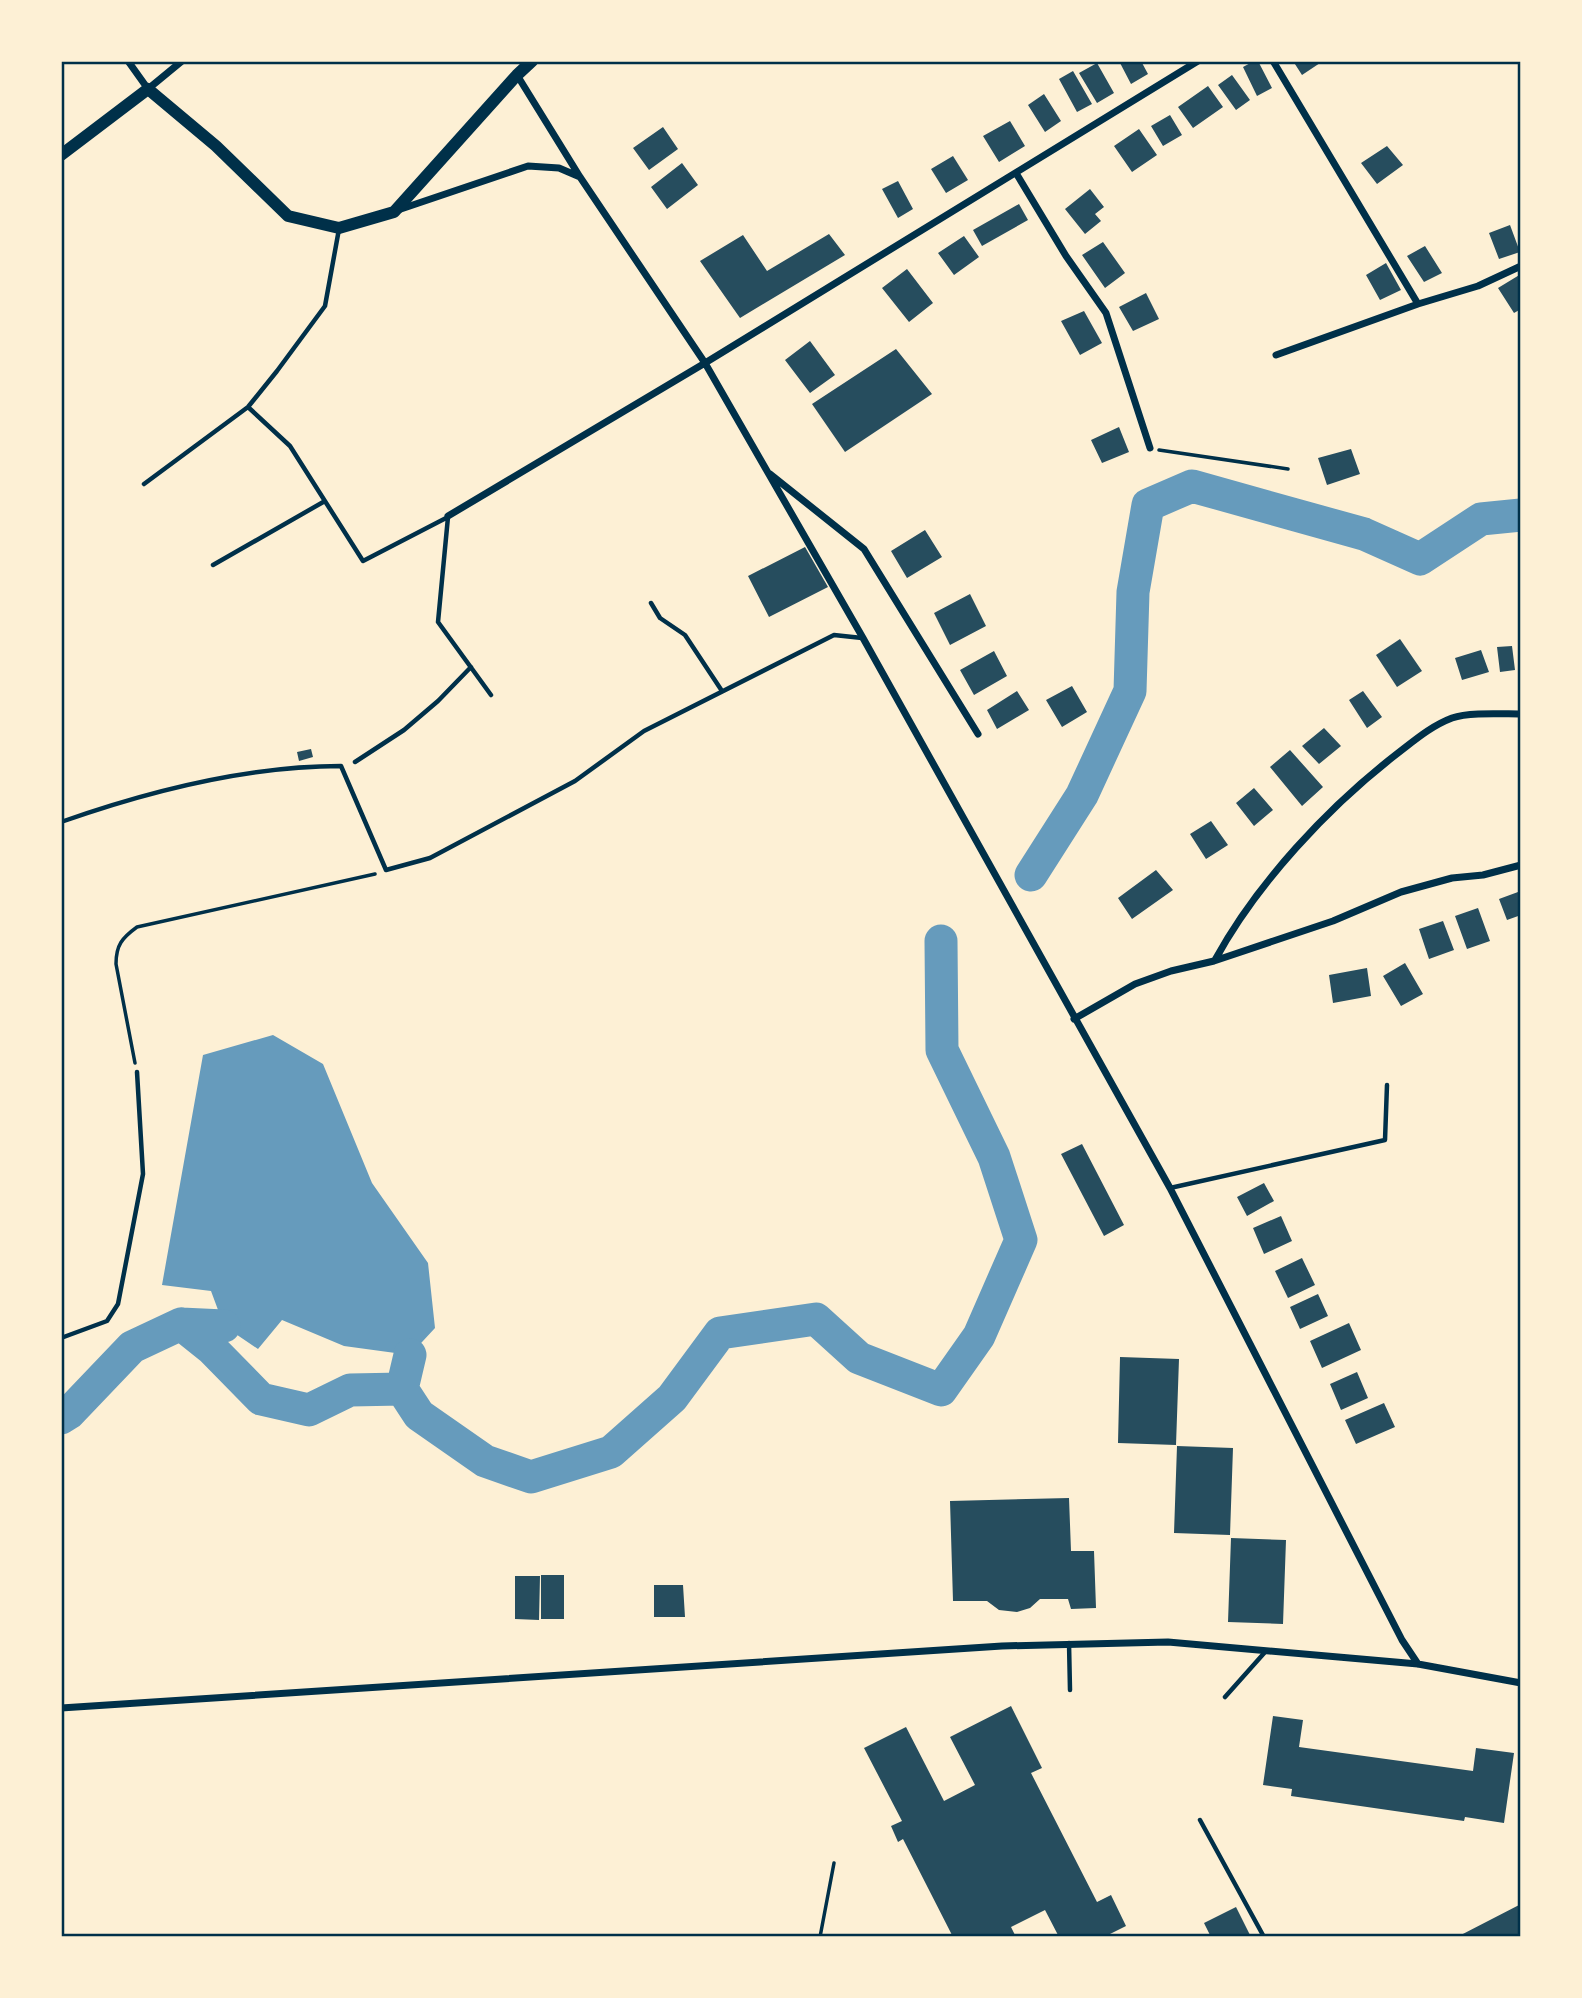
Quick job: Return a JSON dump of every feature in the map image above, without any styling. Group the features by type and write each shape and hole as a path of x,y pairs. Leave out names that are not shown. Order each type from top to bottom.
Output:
{"street":[{"path":"128,61 148,89 216,146 288,216 339,228 528,166 559,168 580,177"},
{"path":"61,155 182,61"},
{"path":"394,212 532,61"},
{"path":"448,516 705,363 1198,61"},
{"path":"1273,61 1418,304"},
{"path":"517,75 580,177 705,363 863,639 1170,1188 1402,1640 1418,1664"},
{"path":"1016,173 1066,256 1106,313 1150,448"},
{"path":"1276,355 1418,304 1478,286 1521,266"},
{"path":"767,472 864,549 978,734"},
{"path":"1214,961 1258,892 1365,778 1426,731 1454,717 1521,713"},
{"path":"1074,1019 1135,984 1171,971 1214,961 1333,921 1401,892 1451,878 1483,875 1521,865"},
{"path":"61,1708 1069,1643 1168,1642 1267,1650 1418,1664 1521,1683"}],"lane":[{"path":"144,484 248,407 325,306 339,228"},
{"path":"248,407 290,446 363,561 448,516"},
{"path":"213,565 325,501"},
{"path":"448,516 438,622 491,695"},
{"path":"651,603 660,618 685,635 722,691"},
{"path":"61,822 112,804 208,780 310,766 341,766 386,870 430,858 575,780 644,731 834,635 863,639"},
{"path":"355,762 404,730 438,701 471,667"},
{"path":"61,1338 107,1321 118,1304 143,1174 136,1072"},
{"path":"1170,1188 1385,1140 1387,1085"},
{"path":"1069,1643 1070,1690"},
{"path":"1225,1697 1267,1650"},
{"path":"1200,1820 1264,1937"}],"path":[{"path":"1150,448 1288,469"},
{"path":"136,1072 116,964 116,950 121,938 136,927 386,870"},
{"path":"820,1937 834,1863"}],"water":[{"path":"273,1035 323,1064 372,1183 428,1263 435,1328 410,1355 344,1346 282,1320 258,1349 224,1326 211,1291 162,1285 203,1055"}],"building":[{"path":"1119,61 1141,61 1148,74 1131,84"},
{"path":"1258,61 1272,88 1257,96 1243,67"},
{"path":"1293,61 1323,61 1302,75"},
{"path":"1097,63 1114,93 1097,103 1079,73"},
{"path":"1073,71 1092,104 1077,112 1059,79"},
{"path":"1232,75 1250,100 1236,110 1218,85"},
{"path":"1208,86 1223,107 1193,128 1178,107"},
{"path":"1044,94 1061,121 1045,132 1028,105"},
{"path":"1170,115 1182,135 1163,146 1151,126"},
{"path":"1010,121 1025,146 999,162 983,136"},
{"path":"663,127 678,149 649,170 633,148"},
{"path":"1139,129 1157,155 1132,172 1114,146"},
{"path":"1387,146 1403,165 1377,184 1361,163"},
{"path":"953,156 968,180 946,193 931,169"},
{"path":"682,163 698,185 667,209 651,187"},
{"path":"898,181 913,209 898,218 882,189"},
{"path":"1090,189 1104,207 1095,214 1101,221 1085,234 1065,209"},
{"path":"1019,204 1028,220 982,246 973,230"},
{"path":"1510,225 1520,252 1499,259 1489,233"},
{"path":"829,234 845,255 740,318 700,261 743,235 767,271"},
{"path":"964,236 979,257 954,275 938,253"},
{"path":"1103,242 1125,273 1105,288 1082,255"},
{"path":"1425,246 1442,273 1424,282 1407,256"},
{"path":"1386,263 1401,290 1380,300 1366,275"},
{"path":"907,269 933,303 909,322 882,288"},
{"path":"1521,274 1521,309 1514,313 1498,288"},
{"path":"1146,293 1159,319 1133,331 1119,307"},
{"path":"1084,311 1102,343 1080,355 1061,321"},
{"path":"810,341 835,375 810,393 785,360"},
{"path":"896,349 932,394 845,452 812,404"},
{"path":"1119,427 1129,452 1102,463 1091,440"},
{"path":"1351,449 1360,474 1327,485 1318,458"},
{"path":"925,530 942,557 907,578 891,551"},
{"path":"805,547 828,587 769,617 748,576"},
{"path":"970,594 986,626 950,645 934,613"},
{"path":"1400,639 1422,671 1397,687 1376,655"},
{"path":"1512,646 1515,670 1500,672 1497,647"},
{"path":"1481,650 1489,672 1462,680 1455,658"},
{"path":"994,651 1007,676 974,695 960,670"},
{"path":"1072,686 1087,712 1062,727 1046,700"},
{"path":"1017,691 1029,710 997,729 987,710"},
{"path":"1363,691 1382,717 1367,728 1349,700"},
{"path":"1324,728 1341,746 1319,764 1302,746"},
{"path":"311,749 313,757 299,761 297,752"},
{"path":"1290,750 1323,787 1302,806 1270,767"},
{"path":"1254,788 1273,810 1254,826 1236,803"},
{"path":"1211,821 1228,845 1206,859 1190,834"},
{"path":"1156,870 1173,890 1132,919 1118,898"},
{"path":"1518,892 1521,915 1507,920 1499,899"},
{"path":"1478,908 1490,941 1467,949 1455,916"},
{"path":"1443,921 1454,950 1429,959 1419,929"},
{"path":"1405,963 1423,994 1401,1006 1383,976"},
{"path":"1367,968 1371,996 1333,1003 1329,975"},
{"path":"1082,1144 1124,1225 1104,1236 1061,1154"},
{"path":"1264,1183 1274,1201 1247,1216 1237,1197"},
{"path":"1281,1216 1292,1241 1264,1254 1253,1228"},
{"path":"1302,1258 1315,1285 1288,1298 1275,1271"},
{"path":"1318,1294 1328,1316 1300,1329 1290,1307"},
{"path":"1349,1323 1361,1350 1322,1368 1310,1341"},
{"path":"1120,1357 1179,1359 1176,1445 1118,1443"},
{"path":"1357,1372 1368,1398 1341,1410 1330,1384"},
{"path":"1384,1403 1395,1427 1356,1444 1345,1420"},
{"path":"1177,1446 1233,1448 1230,1535 1174,1533"},
{"path":"1069,1498 1071,1551 1094,1551 1096,1608 1071,1609 1068,1599 1040,1599 1030,1608 1017,1612 999,1610 987,1601 953,1601 950,1501"},
{"path":"1231,1538 1286,1540 1283,1624 1228,1622"},
{"path":"541,1575 564,1575 564,1619 541,1619"},
{"path":"515,1576 540,1576 539,1620 515,1619"},
{"path":"654,1585 683,1585 685,1617 654,1617"},
{"path":"1011,1706 1042,1768 1031,1773 1097,1902 1111,1895 1126,1926 1104,1937 1059,1937 1045,1910 1011,1927 1016,1937 953,1937 903,1839 898,1842 891,1826 902,1821 864,1748 906,1727 944,1801 975,1785 950,1737"},
{"path":"1273,1716 1303,1720 1299,1747 1473,1771 1476,1748 1514,1753 1504,1823 1465,1817 1464,1821 1291,1796 1292,1789 1263,1785"},
{"path":"1521,1904 1521,1937 1457,1937"},
{"path":"1236,1907 1251,1937 1211,1937 1204,1923"}],"waterway":[{"path":"1031,875 1082,795 1130,691 1133,592 1148,505 1192,486 1364,534 1420,559 1481,519 1521,515"},
{"path":"61,1418 69,1413 132,1347 181,1324 211,1348 261,1399 309,1410 350,1390 402,1389 419,1415 485,1461 531,1477 611,1452 672,1398 720,1333 816,1319 859,1358 941,1390 979,1336 1021,1240 994,1157 942,1050 941,941"},
{"path":"181,1324 224,1326"},
{"path":"402,1389 410,1355"}]}
